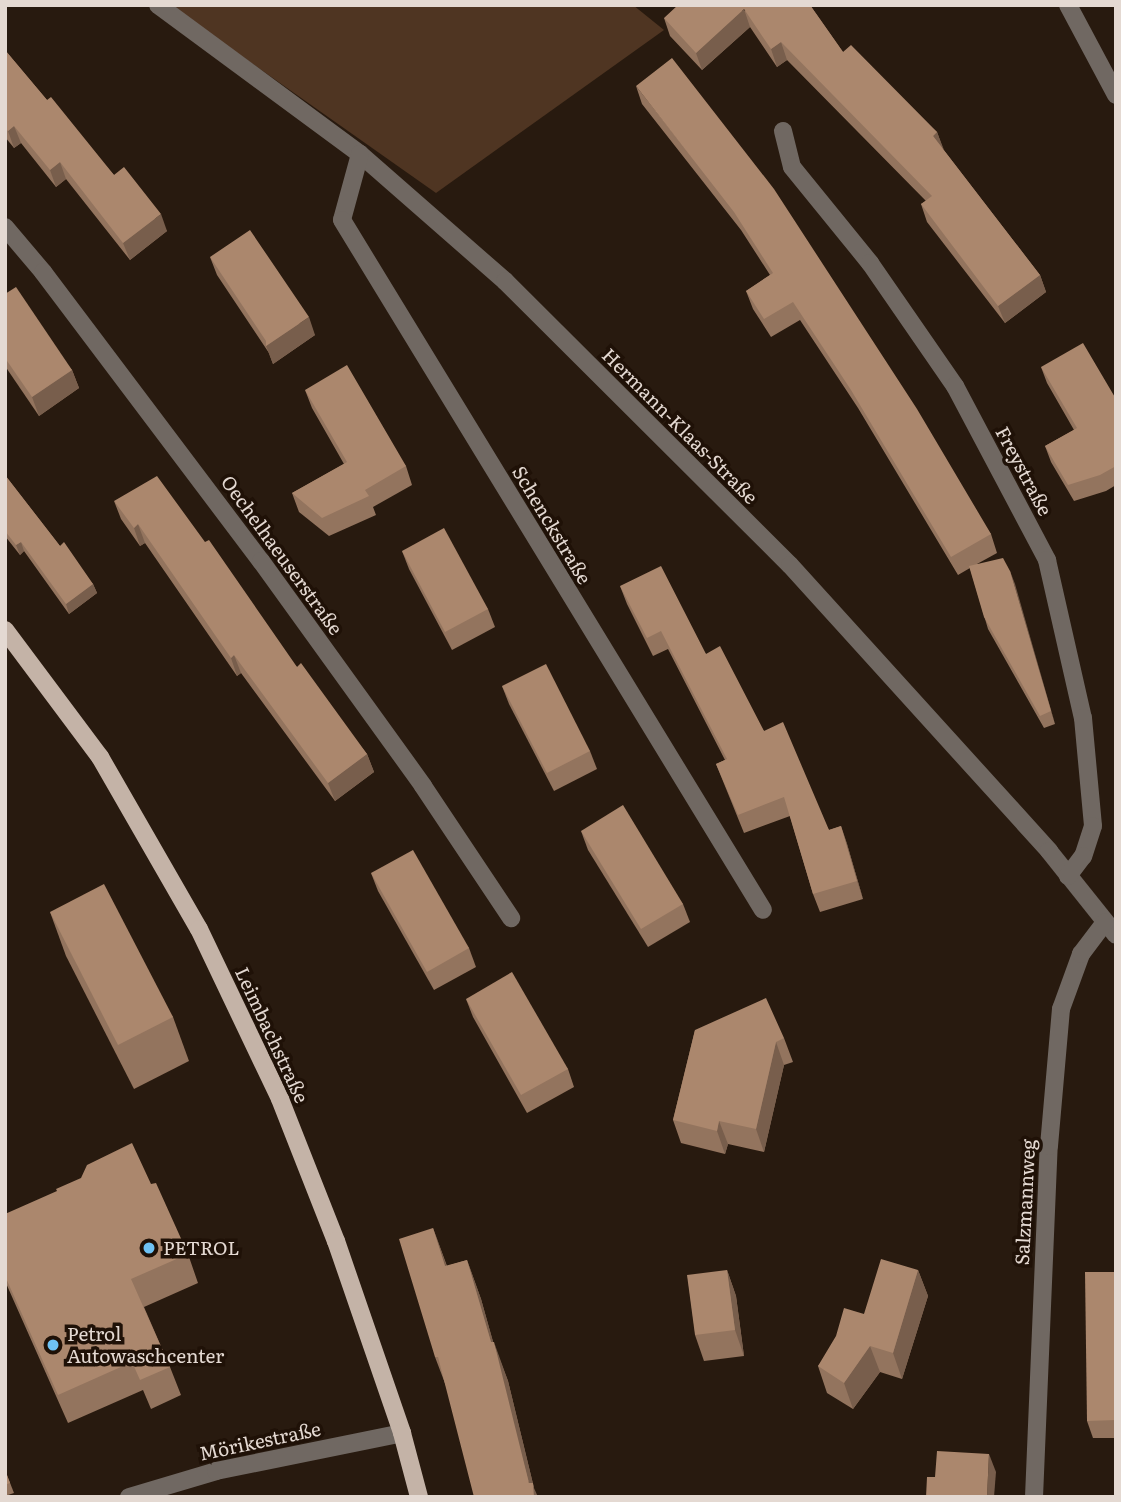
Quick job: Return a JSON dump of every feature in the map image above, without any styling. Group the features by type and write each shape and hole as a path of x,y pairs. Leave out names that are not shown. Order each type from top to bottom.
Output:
{"main road":[{"name":"Leimbachstraße","path":"5,630 100,757 199,929 280,1099 336,1241 402,1433 419,1497"}],"street":[{"name":"Hermann-Klaas-Straße","path":"158,5 360,154 505,281 790,565 1068,876 1110,929"},
{"path":"1068,5 1116,95"},
{"name":"Freystraße","path":"783,131 792,167 870,263 956,386 1047,561 1083,718 1093,826 1083,856 1068,876"},
{"name":"Schenckstraße","path":"360,154 342,220 762,910"},
{"name":"Oechelhaeuserstraße","path":"5,227 43,272 261,561 423,786 510,918"},
{"name":"Salzmannweg","path":"1034,1497 1049,1146 1061,1009 1081,954 1110,929"},
{"name":"Mörikestraße","path":"129,1497 216,1471 402,1433"}],"shaded area":[{"path":"169,5 633,5 664,30 436,193"}],"building":[{"path":"678,5 810,5 843,52 851,45 937,132 933,136 1040,275 998,306 921,204 932,196 781,42 771,49 744,9 696,53 664,18"},
{"path":"5,50 47,100 51,97 114,175 124,167 161,214 123,243 60,162 50,170 14,126 8,131 5,128"},
{"path":"672,58 774,189 917,409 991,534 951,557 851,390 793,302 764,319 746,291 773,273 734,212 636,86"},
{"path":"250,230 309,317 266,346 266,341 210,257"},
{"path":"16,287 72,370 32,397 5,358 5,294"},
{"path":"1083,343 1116,399 1116,466 1100,475 1068,485 1045,446 1077,428 1041,367"},
{"path":"347,365 406,466 365,490 369,496 322,518 292,493 347,462 305,390"},
{"path":"5,475 60,546 64,542 93,584 66,604 21,542 16,545 5,531"},
{"path":"157,476 205,542 209,540 297,667 301,663 367,754 328,783 234,655 231,658 138,524 134,528 114,501"},
{"path":"444,528 488,609 445,632 402,551"},
{"path":"1003,558 1010,571 1051,711 1040,716 984,617 969,566"},
{"path":"661,566 706,654 720,646 764,731 783,722 829,830 841,826 857,881 813,894 784,797 738,815 716,764 727,759 661,631 647,638 620,586"},
{"path":"546,664 590,751 547,773 502,686"},
{"path":"623,805 683,904 641,929 581,831"},
{"path":"413,850 469,948 427,972 371,873"},
{"path":"104,884 173,1017 118,1045 50,912"},
{"path":"512,972 568,1069 521,1095 466,999"},
{"path":"766,998 784,1038 776,1042 756,1129 719,1121 717,1131 673,1120 695,1030"},
{"path":"132,1143 151,1184 156,1183 188,1254 131,1279 170,1367 140,1380 132,1362 58,1395 5,1276 5,1214 81,1178 87,1165"},
{"path":"433,1228 445,1266 467,1260 491,1342 494,1342 529,1483 533,1483 534,1497 474,1497 438,1357 435,1357 399,1239"},
{"path":"881,1259 918,1270 893,1353 870,1346 844,1383 818,1366 836,1336 844,1308 864,1314"},
{"path":"727,1270 735,1330 695,1335 687,1275"},
{"path":"1085,1272 1116,1272 1116,1420 1087,1421"},
{"path":"937,1451 989,1454 987,1497 926,1497 927,1477 935,1477"},
{"path":"5,1470 10,1483 5,1485"}],"place":[{"name":"PETROL","path":"149,1248"},
{"name":"Petrol Autowaschcenter","path":"53,1345"}]}
